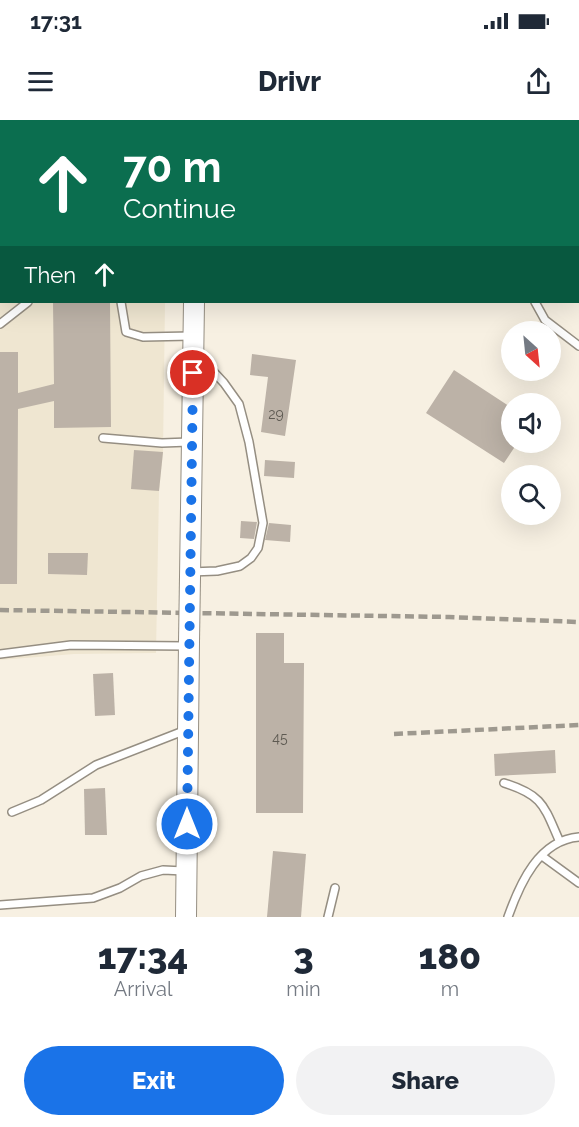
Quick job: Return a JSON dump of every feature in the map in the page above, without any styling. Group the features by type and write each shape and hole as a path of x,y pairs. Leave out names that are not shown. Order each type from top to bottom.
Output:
{"main road":[{"path":"186,917 194,303"}],"lane":[{"path":"0,324 27,303"},
{"path":"122,303 126,332 143,337 193,343 239,404 249,442 263,523 258,548 251,558 240,566 190,575"},
{"path":"536,303 545,320 579,346"},
{"path":"103,438 192,442"},
{"path":"0,654 71,645 189,644"},
{"path":"12,812 41,800 96,765 188,729"},
{"path":"504,783 521,788 539,799 559,840"},
{"path":"508,917 525,877 542,856 559,840 579,837"},
{"path":"542,856 579,883"},
{"path":"0,905 93,898 120,888 141,876 163,870 187,871"},
{"path":"328,917 335,888"}],"shaded area":[{"path":"0,303 165,303 163,452 159,491 156,653 74,654 0,660"}],"building":[{"path":"53,303 110,303 111,427 54,428 54,401 18,409 17,584 0,584 0,352 18,352 18,393 54,384"},
{"path":"252,354 296,360 285,436 261,432 268,377 250,375"},
{"path":"454,370 501,401 501,453 511,453 504,463 426,413"},
{"path":"134,450 163,452 159,491 131,489"},
{"path":"265,460 295,462 294,478 264,476"},
{"path":"241,521 257,522 254,539 240,538"},
{"path":"269,523 291,525 290,542 265,540"},
{"path":"48,553 88,553 87,575 48,574"},
{"path":"256,633 284,633 284,663 304,663 303,813 256,813"},
{"path":"113,673 115,715 95,716 93,674"},
{"path":"555,750 556,773 495,776 494,754"},
{"path":"105,788 107,835 85,835 84,789"},
{"path":"273,851 306,854 301,917 267,917"}],"railway":[{"path":"0,610 449,617 579,622"},
{"path":"394,734 579,725"}],"route":[{"path":"187,824 193,373"}]}
